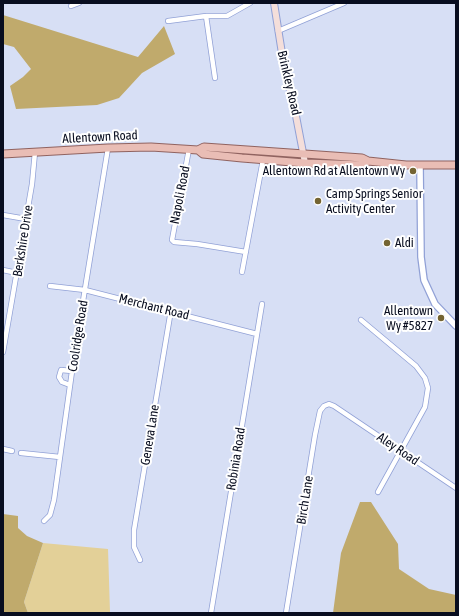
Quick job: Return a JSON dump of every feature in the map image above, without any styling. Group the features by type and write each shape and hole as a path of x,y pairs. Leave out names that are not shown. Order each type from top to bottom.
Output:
{"main road":[{"name":"Brinkley Road","path":"274,3 284,66 305,163"},
{"name":"Allentown Road","path":"3,154 145,147 189,149 198,150 203,154 305,163 364,165 368,161"},
{"name":"Allentown Road","path":"198,150 204,147 362,158 368,161 420,166 456,165"}],"street":[{"path":"71,6 79,3"},
{"path":"168,21 231,14 242,6 250,3"},
{"path":"278,31 344,3"},
{"path":"206,16 215,78"},
{"name":"Coolridge Road","path":"44,521 49,518 51,513 72,370 108,148"},
{"name":"Napoli Road","path":"189,149 172,240 174,242 202,244 246,252"},
{"name":"Berkshire Drive","path":"3,352 5,330 26,219 35,152"},
{"path":"242,272 263,160"},
{"path":"420,166 421,257 424,280 429,294 436,306 456,326"},
{"path":"3,216 26,219"},
{"path":"3,270 17,273"},
{"name":"Merchant Road","path":"50,286 85,290 170,310 257,334"},
{"name":"Robinia Road","path":"211,613 262,304"},
{"name":"Geneva Lane","path":"140,560 135,550 134,535 170,310"},
{"path":"361,320 421,371 427,382 428,388 425,407 378,492"},
{"path":"70,385 62,382 59,376 61,370 72,370"},
{"name":"Birch Lane","path":"286,613 318,417 321,408 326,405 331,405 340,410"},
{"name":"Aley Road","path":"340,410 456,488"},
{"path":"3,449 12,451"},
{"path":"21,453 60,457"}],"shaded area":[{"path":"3,15 138,57 164,26 175,54 142,73 119,98 97,105 16,109 10,86 31,69 14,47 3,44"},
{"path":"360,502 371,502 398,544 399,569 429,589 456,595 456,613 333,613 341,553"},
{"path":"3,514 18,516 18,528 27,536 43,543 24,602 28,613 3,613"},
{"path":"43,543 108,549 110,613 28,613 24,602"}],"place":[{"name":"Allentown Rd at Allentown Wy","path":"413,171"},
{"name":"Camp Springs Senior Activity Center","path":"318,201"},
{"name":"Aldi","path":"387,243"},
{"name":"Allentown Wy #5827","path":"441,318"}]}
